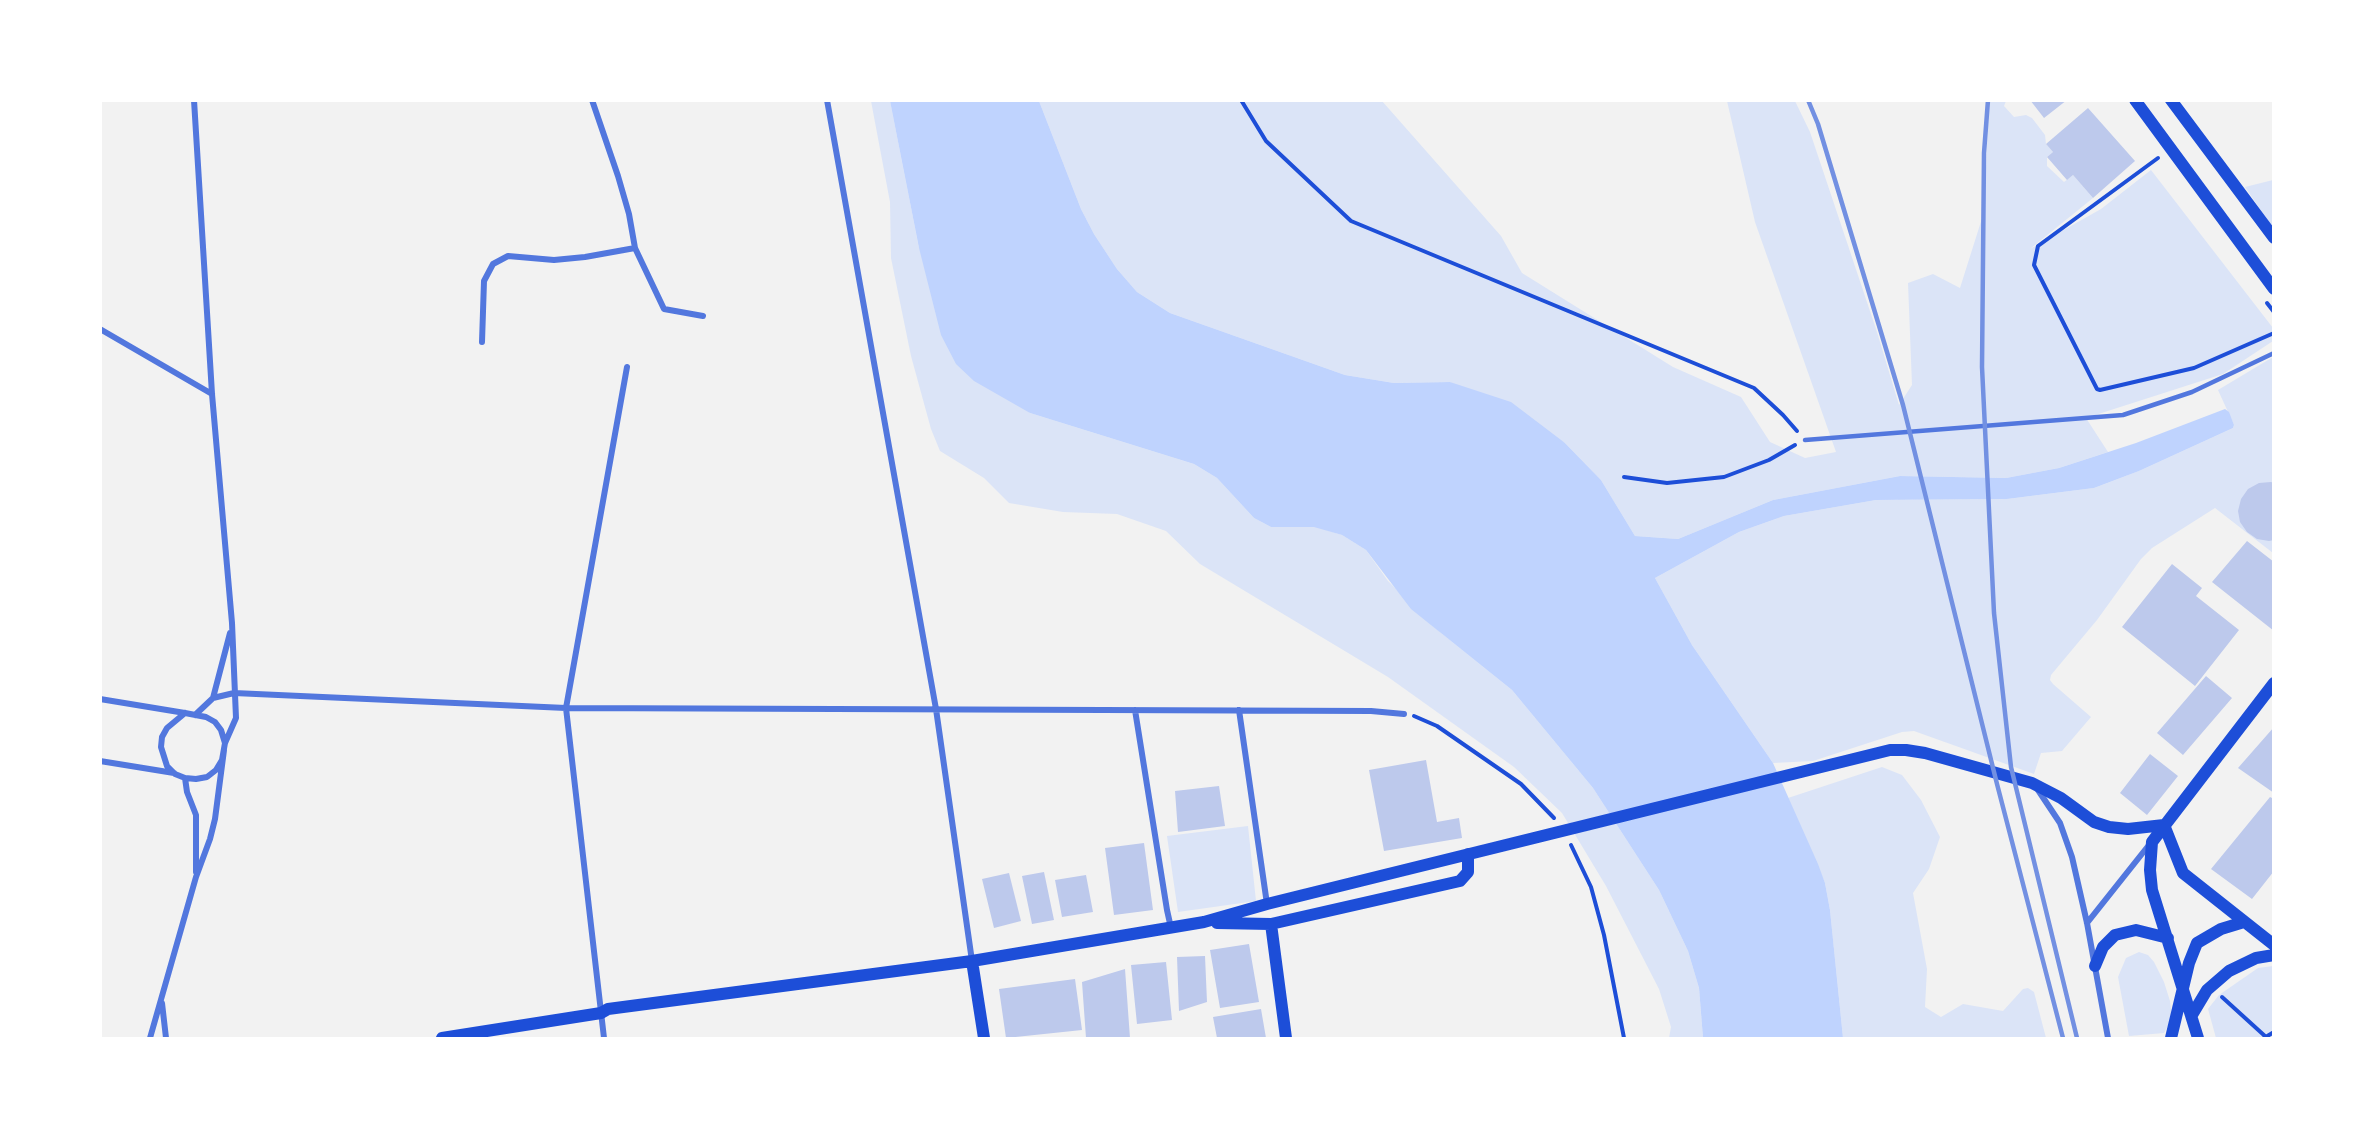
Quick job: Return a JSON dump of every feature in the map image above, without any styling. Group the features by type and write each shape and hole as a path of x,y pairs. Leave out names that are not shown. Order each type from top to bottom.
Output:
{"main road":[{"path":"2135,100 2274,289"},
{"path":"2171,100 2274,238"},
{"path":"2198,1038 2152,890 2150,870 2152,842 2274,683"},
{"path":"442,1038 601,1013 608,1009 972,961 1204,922 1267,904 1872,754 1906,750 2032,783 2061,798 2094,822 2109,827 2137,828 2164,825"},
{"path":"2164,825 2183,873 2274,945"},
{"path":"1204,922 1271,924 1460,881 1468,872 1468,854"},
{"path":"2171,1038 2183,987 2197,943 2221,929 2244,922"},
{"path":"1271,924 1286,1038"},
{"path":"2095,966 2103,947 2115,935 2136,930 2168,938"},
{"path":"2192,1015 2207,990 2229,971 2256,958 2274,955"},
{"path":"972,961 984,1038"}],"street":[{"path":"100,761 175,774 185,778 207,777 216,770 236,718 232,623 212,394 194,100"},
{"path":"592,100 618,176 636,248 664,309 703,316"},
{"path":"827,100 936,709 972,961"},
{"path":"482,342 484,281 493,264 507,256 554,260 636,248"},
{"path":"100,329 212,394"},
{"path":"604,1038 566,708 627,367"},
{"path":"213,698 232,623"},
{"path":"195,715 213,698 234,693 566,708 1239,710 1371,711 1404,714"},
{"path":"100,699 195,715 214,722 221,730 224,747 215,819 210,839 196,877 150,1038"},
{"path":"1135,710 1171,928"},
{"path":"1239,710 1267,904"},
{"path":"175,774 167,766 163,757 162,737 167,728 185,713"},
{"path":"185,778 187,792 196,815 196,877"},
{"path":"2032,783 2049,803 2060,822 2072,857 2087,923 2108,1038"},
{"path":"2087,923 2152,842"},
{"path":"161,998 166,1038"}],"lane":[{"path":"1805,440 2123,416 2192,392 2274,353"}],"path":[{"path":"1241,100 1266,141 1351,221 1754,388 1805,440 1769,460 1724,477 1667,483 1624,477"},
{"path":"2158,158 2038,246 2034,265 2097,388 2100,390 2194,368 2274,333"},
{"path":"2213,1002 2229,988"},
{"path":"2219,995 2265,1037 2274,1032"}],"shaded area":[{"path":"871,101 890,101 919,248 1030,413 1194,464 1217,478 1254,518 1271,527 1314,526 1342,535 1366,550 1388,581 1441,633 1512,690 1593,788 1659,890 1688,951 1699,988 1703,1038 1669,1038 1671,1027 1659,989 1606,886 1562,813 1514,767 1388,677 1200,564 1166,531 1117,514 1063,512 1009,503 984,478 940,451 931,429 911,356 891,258 890,202"},
{"path":"1039,101 1382,101 1501,236 1522,273 1673,367 1741,397 1770,442 1805,458 1836,452 1755,222 1727,101 1795,101 1810,132 1899,405 1912,385 1908,283 1933,274 1960,288 1984,212 1989,101 2006,101 2004,106 2014,117 2026,115 2032,118 2045,135 2046,144 2053,152 2047,157 2047,166 2064,182 2073,175 2093,198 2030,249 2101,209 2151,170 2273,328 2273,341 2223,374 2086,418 2108,452 2059,468 2006,478 1900,476 1773,500 1678,539 1635,536 1601,480 1565,443 1450,382 1394,383 1345,375 1170,313 1137,292 1117,269 1081,209"},
{"path":"2273,180 2273,228 2245,187"},
{"path":"2273,357 2273,553 2215,508 2152,548 2051,675 2050,680 2053,684 2091,717 2062,751 2041,753 2034,774 1914,731 1902,732 1813,761 1773,763 1692,645 1655,578 1739,532 1784,516 1876,500 2007,499 2094,488 2139,471 2233,428 2234,425 2218,390"},
{"path":"1882,767 1902,775 1921,800 1940,837 1929,869 1913,893 1927,969 1925,1007 1941,1017 1963,1004 2003,1011 2023,989 2028,988 2034,992 2046,1038 1843,1038 1830,910 1825,883 1788,798"},
{"path":"1248,826 1256,901 1178,912 1167,836"},
{"path":"2139,952 2148,955 2154,962 2170,1001 2172,1019 2164,1033 2129,1036 2118,977 2126,958"},
{"path":"2273,966 2273,1038 2216,1038 2208,1009 2219,995 2258,968"}],"water":[{"path":"890,101 1039,101 1081,209 1117,269 1137,292 1170,313 1345,375 1394,383 1450,382 1511,402 1565,443 1601,480 1635,536 1678,539 1773,500 1900,476 2006,478 2059,468 2136,443 2225,409 2229,412 2234,425 2233,428 2139,471 2094,488 2007,499 1876,500 1784,516 1739,532 1655,578 1692,645 1773,763 1818,864 1825,883 1830,910 1843,1038 1703,1038 1699,988 1688,951 1659,890 1593,788 1512,690 1411,609 1366,550 1342,535 1314,527 1271,527 1254,518 1217,478 1194,464 1030,413 974,381 956,364 941,335 919,248"}],"building":[{"path":"2030,100 2067,100 2044,118"},
{"path":"2088,108 2135,161 2093,198 2073,175 2067,180 2047,157 2053,152 2046,144"},
{"path":"2259,483 2274,483 2274,540 2269,541 2257,539 2247,532 2240,522 2238,511 2241,499 2248,489"},
{"path":"2247,541 2274,562 2274,631 2212,582"},
{"path":"2172,564 2202,588 2196,596 2239,630 2195,686 2122,627"},
{"path":"2206,676 2232,698 2183,755 2157,733"},
{"path":"2274,727 2274,793 2238,768"},
{"path":"2150,754 2178,776 2147,815 2120,793"},
{"path":"1426,760 1437,822 1459,818 1462,838 1384,851 1369,770"},
{"path":"1219,786 1225,826 1178,832 1175,791"},
{"path":"2270,797 2274,799 2274,871 2252,899 2211,869"},
{"path":"1144,843 1153,910 1114,915 1105,848"},
{"path":"1044,872 1054,920 1032,924 1022,876"},
{"path":"1009,873 1021,921 994,928 982,879"},
{"path":"1086,875 1093,912 1062,917 1055,880"},
{"path":"1249,944 1259,1002 1220,1008 1210,950"},
{"path":"1205,956 1207,1002 1179,1011 1177,957"},
{"path":"1166,962 1172,1020 1137,1024 1131,965"},
{"path":"1125,969 1130,1038 1086,1038 1082,982"},
{"path":"1075,979 1082,1030 1006,1038 999,989"},
{"path":"1261,1009 1266,1038 1217,1038 1213,1017"}],"railway":[{"path":"1808,100 1818,124 1903,405 2063,1038"},
{"path":"1988,100 1984,153 1982,367 1994,613 2011,767 2077,1038"}]}
